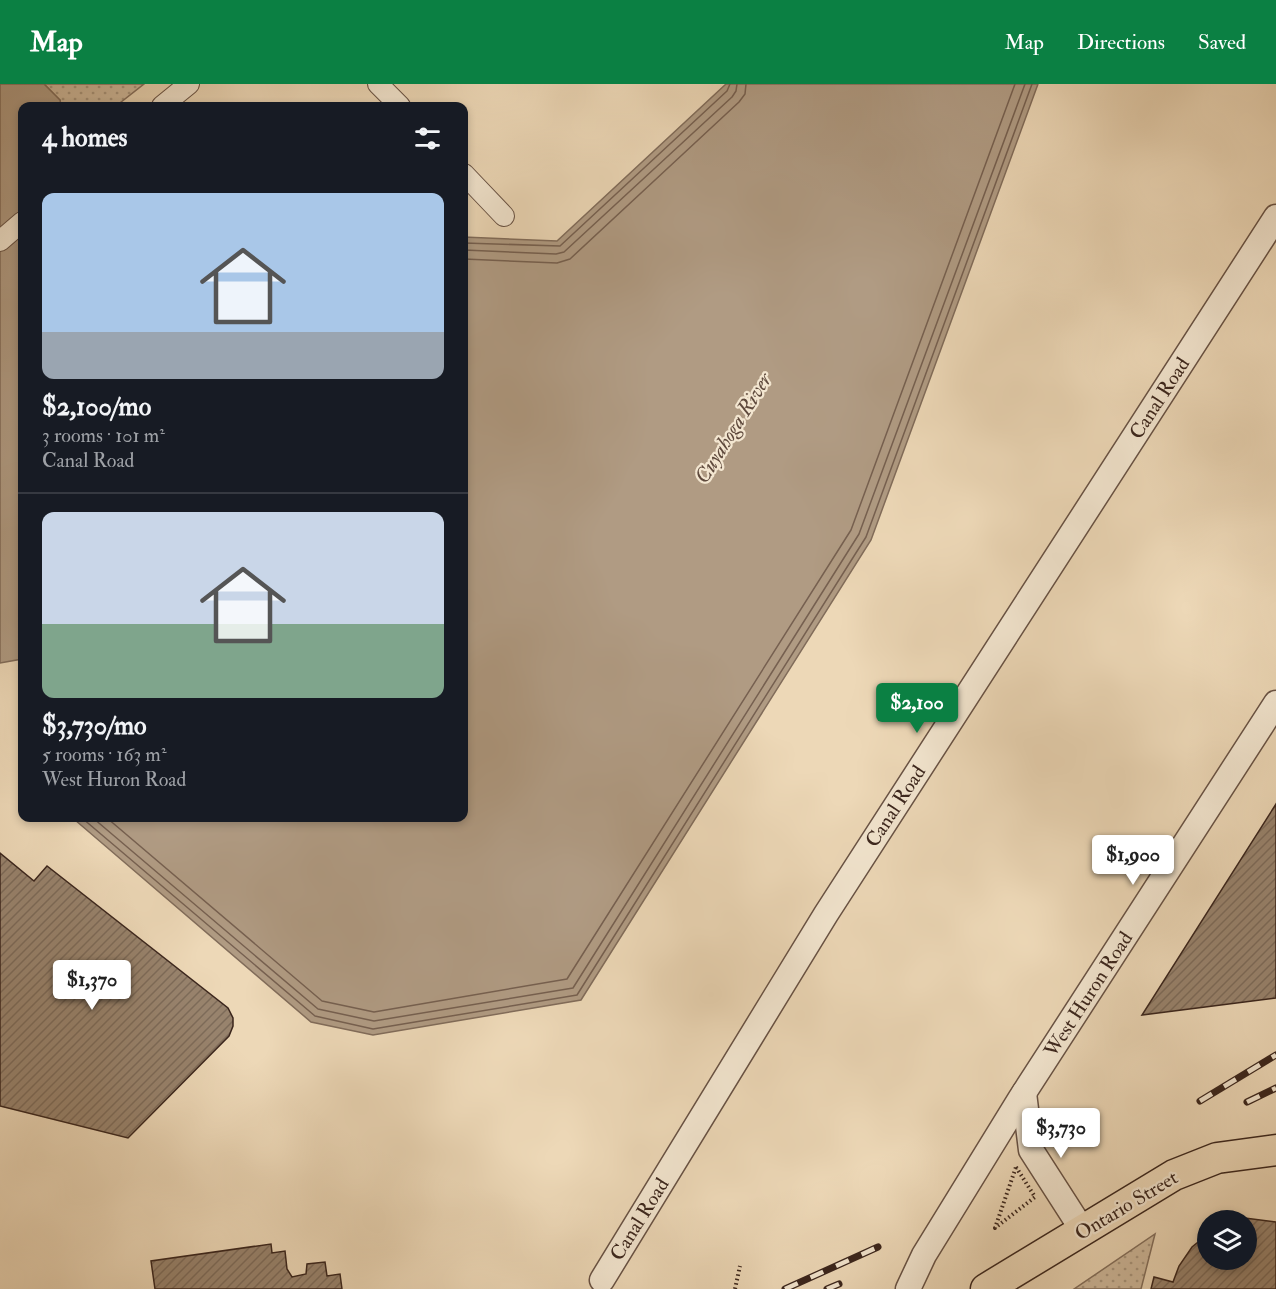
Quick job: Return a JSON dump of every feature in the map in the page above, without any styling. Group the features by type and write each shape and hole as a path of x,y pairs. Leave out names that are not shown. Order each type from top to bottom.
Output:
{"main road":[{"name":"Ontario Street","path":"986,1289 1174,1175 1216,1158 1276,1150"}],"street":[{"path":"167,102 189,84"},
{"path":"378,84 396,102"},
{"path":"468,178 504,216"},
{"name":"Canal Road","path":"602,1280 826,914 1276,217"},
{"path":"0,241 18,225"},
{"name":"West Huron Road","path":"908,1289 924,1255 1024,1093 1276,703"},
{"path":"1024,1093 1031,1150 1083,1231"}],"path":[{"path":"1016,1167 1035,1197 1011,1216 995,1228 1016,1167"},
{"path":"735,1289 740,1266"}],"shaded area":[{"path":"44,84 144,84 121,102 60,102"},
{"path":"1155,1234 1141,1289 1074,1289"}],"water":[{"path":"0,84 44,84 60,102 18,102 18,660 0,663"},
{"name":"Cuyahoga River","path":"726,84 1038,84 871,540 581,1000 373,1035 311,1022 77,822 468,822 468,237 557,241"}],"building":[{"path":"1276,804 1276,998 1142,1015"},
{"path":"0,853 34,881 47,866 228,1008 233,1018 229,1036 128,1138 0,1106"},
{"path":"1257,1220 1276,1222 1276,1289 1151,1289 1154,1277 1173,1282 1179,1266 1197,1243 1197,1270 1257,1270"},
{"path":"271,1244 272,1253 285,1251 287,1269 292,1277 306,1274 307,1264 325,1262 327,1276 340,1274 342,1289 155,1289 151,1261"}],"railway":[{"path":"1200,1101 1276,1055"},
{"path":"1247,1102 1276,1088"},
{"path":"785,1289 878,1247"},
{"path":"827,1289 839,1284"}]}
